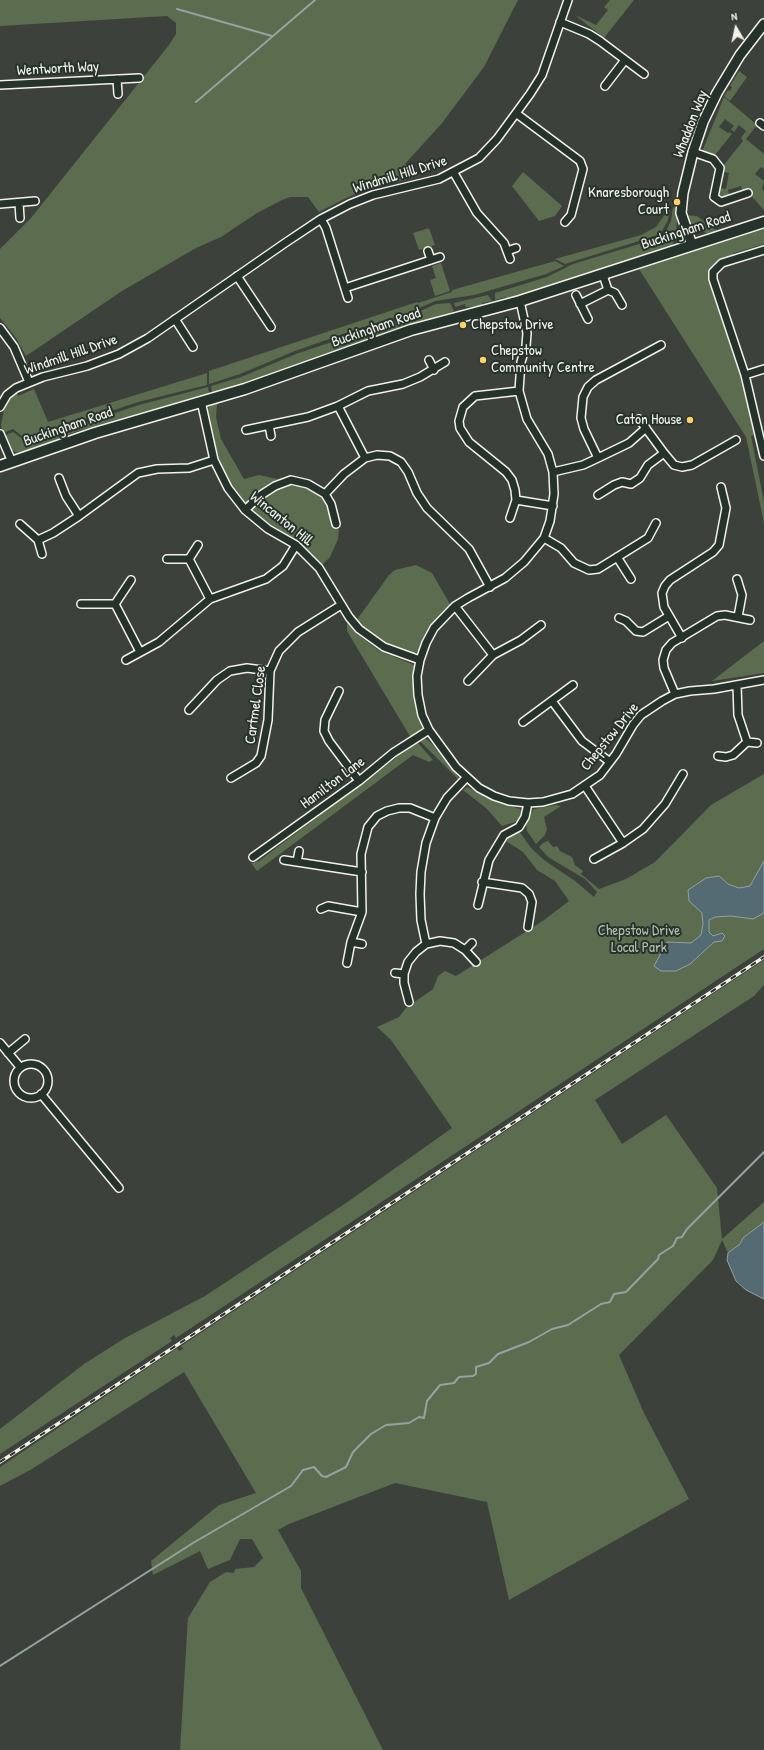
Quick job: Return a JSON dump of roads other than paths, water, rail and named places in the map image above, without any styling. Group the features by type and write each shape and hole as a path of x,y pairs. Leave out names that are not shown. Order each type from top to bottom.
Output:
{"main road":[{"name":"Buckingham Road","path":"0,466 95,432 245,389 411,330 520,301 764,222"}],"street":[{"name":"Windmill Hill Drive","path":"0,407 7,395 16,388 29,382 87,366 119,354 148,338 321,219 350,204 373,195 439,179 454,173 479,158 497,139 517,114 542,75 568,0"},
{"path":"560,22 589,34 644,74"},
{"name":"Whaddon Way","path":"692,245 681,213 683,193 693,152 703,122 717,93 740,55 764,24"},
{"path":"605,86 625,60"},
{"name":"Wentworth Way","path":"0,85 138,78"},
{"name":"Wentworth Way","path":"118,79 118,94"},
{"path":"517,114 580,161 583,169 571,215 565,222"},
{"path":"693,152 713,159 718,164 720,172 714,197 721,202 748,193"},
{"path":"454,173 468,200 504,243 510,259"},
{"path":"19,202 20,218"},
{"path":"0,204 35,202"},
{"path":"321,219 326,228 348,298"},
{"path":"507,251 516,248"},
{"path":"764,250 722,263 713,272 713,279 745,375 764,456"},
{"path":"428,251 431,260"},
{"path":"345,288 440,257"},
{"path":"603,275 608,290"},
{"path":"237,276 271,327"},
{"path":"580,304 608,290 616,293 622,305"},
{"path":"576,295 588,319"},
{"name":"Chepstow Drive","path":"520,301 527,333 526,346 521,362 518,392 527,419 548,454 553,472 553,506 550,521 544,538 524,562 505,578 455,606 434,628 420,660 417,676 418,695 422,715 429,730 456,767 466,778 479,788 494,796 509,801 528,803 558,799 572,794 600,775 641,715 662,701 675,694 764,680"},
{"path":"175,319 194,347"},
{"path":"0,328 14,347 29,382"},
{"path":"598,458 584,429 581,418 583,397 588,387 596,380 661,345"},
{"path":"429,360 434,370"},
{"path":"246,430 308,417 338,406 368,391 403,384 434,370 444,362"},
{"path":"745,375 764,369"},
{"path":"510,518 516,500 512,480 506,472 463,436 459,421 463,407 475,396 518,392"},
{"name":"Wincanton Hill","path":"201,401 214,460 228,488 245,510 268,529 296,545 319,568 341,605 354,623 371,639 384,647 420,660"},
{"path":"338,406 365,458"},
{"path":"639,419 674,465 682,467 692,465 736,440"},
{"path":"269,425 271,436"},
{"path":"553,472 583,465 598,458 629,442 646,428"},
{"path":"0,434 12,462"},
{"path":"597,496 614,484 622,482 631,484 640,478 648,464 664,453"},
{"path":"325,494 344,474 365,458 377,455 390,456 400,462 408,472 417,493 427,508 469,549 490,587"},
{"path":"38,540 79,516 138,473 157,469 189,468 214,460"},
{"path":"59,478 66,496 79,516"},
{"path":"245,510 261,495 275,486 291,480 308,484 325,494 331,504 336,524"},
{"path":"682,638 669,616 662,600 665,586 670,580 713,552 718,545 726,508 721,488"},
{"path":"516,500 553,506"},
{"path":"20,524 38,540 42,554"},
{"path":"544,538 561,548 574,563 589,570 598,569 648,538 656,524"},
{"path":"189,560 198,545"},
{"path":"126,660 159,642 210,599 266,579 282,566 296,545"},
{"path":"617,557 631,579"},
{"path":"167,559 189,560"},
{"path":"189,560 210,599"},
{"path":"737,579 742,595 738,617"},
{"path":"115,604 131,580"},
{"path":"81,604 115,604"},
{"path":"115,604 140,652"},
{"name":"Cartmel Close","path":"231,778 256,763 261,756 268,720 270,671 279,651 298,632 341,605"},
{"path":"455,606 493,655"},
{"path":"675,694 664,668 663,660 666,650 672,643 717,616 725,615 750,620"},
{"path":"619,618 626,621 636,631 643,632 669,616"},
{"path":"468,681 493,655 521,640 541,625"},
{"path":"189,710 217,680 230,671 247,668 270,671"},
{"path":"523,722 573,685"},
{"path":"737,685 738,715 746,742"},
{"path":"339,691 325,720 324,730 329,741 359,781"},
{"path":"552,701 582,741 610,762"},
{"name":"Hamilton Lane","path":"253,857 359,781 392,753 429,730"},
{"path":"746,742 757,743"},
{"path":"718,756 726,757 733,755 746,742"},
{"path":"594,859 623,843 643,829 665,804 683,774"},
{"path":"426,944 421,920 421,872 426,843 434,818 447,798 466,778"},
{"path":"585,786 623,843"},
{"path":"478,905 482,882 489,860 504,834 519,827 525,817 528,803"},
{"path":"347,963 351,942 362,912 361,854 368,827 377,816 387,811 399,808 410,808 434,818"},
{"path":"297,862 299,851"},
{"path":"284,860 362,872"},
{"path":"482,882 522,888 529,894 532,902 528,927"},
{"path":"321,909 328,906 362,912"},
{"path":"409,1002 404,983 404,974 408,962 416,952 426,944 440,941 454,943 466,950 476,962"},
{"path":"351,942 362,944"},
{"path":"466,950 472,943"},
{"path":"395,973 404,974"},
{"path":"8,1053 25,1039"},
{"path":"0,1043 20,1067"},
{"path":"35,1064 44,1070 48,1080 47,1086 41,1094 30,1097 19,1093 14,1083 14,1077 20,1067 35,1064"},
{"path":"41,1094 119,1188"}],"water":[{"path":"764,861 764,913 753,919 731,916 715,917 709,920 709,932 713,936 722,933 725,936 722,941 714,942 690,964 676,971 661,971 654,966 667,942 691,943 701,935 703,924 702,913 689,901 688,890 706,878 719,876 728,884 739,888 750,886"},
{"path":"764,1222 764,1299 746,1290 736,1281 727,1260 728,1253 740,1244 743,1238"}],"waterway":[{"path":"196,102 315,0"},
{"path":"177,9 272,36"},
{"path":"0,1666 193,1543 291,1486 303,1470 314,1467 322,1476 326,1477 346,1467 353,1452 371,1434 386,1425 409,1423 419,1417 424,1418 427,1401 440,1385 454,1383 459,1377 473,1376 476,1374 476,1367 489,1363 498,1354 529,1342 552,1329 568,1325 601,1304 610,1302 614,1294 626,1292 658,1259 659,1255 673,1246 677,1238 682,1237 687,1229 764,1152"}],"railway":[{"path":"0,1462 764,957"}],"place":[{"name":"Knaresborough Court","path":"677,202"},
{"name":"Chepstow Drive","path":"463,325"},
{"name":"Chepstow Community Centre","path":"483,360"},
{"name":"Caton House","path":"690,420"}],"park label":[{"name":"Chepstow Drive Local Park","path":"639,940"}]}
